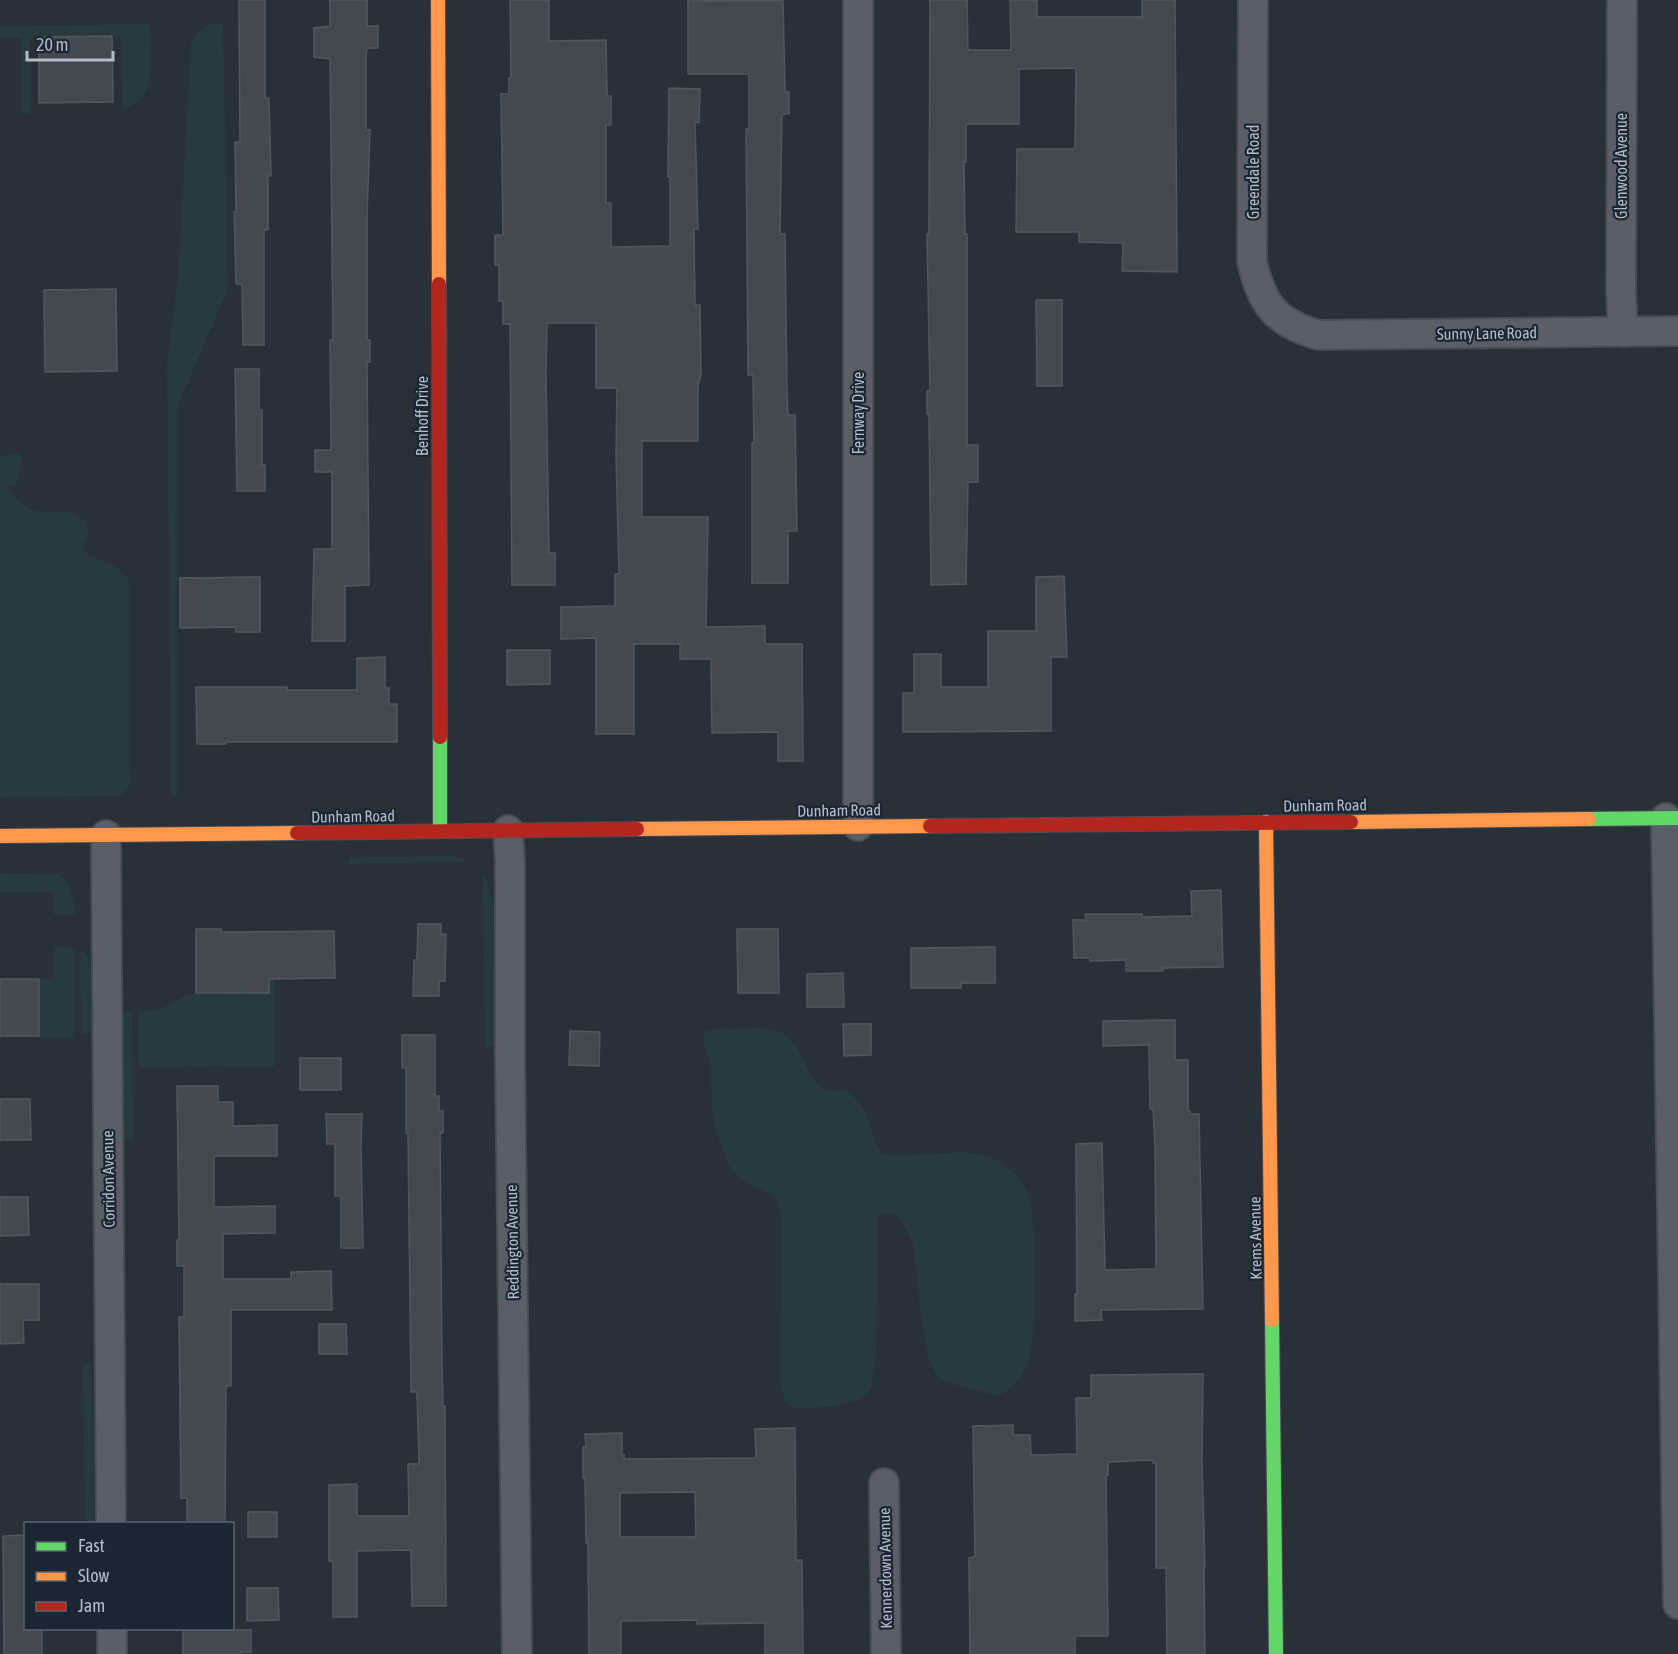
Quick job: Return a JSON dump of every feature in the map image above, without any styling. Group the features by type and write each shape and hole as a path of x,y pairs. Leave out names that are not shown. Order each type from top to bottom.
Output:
{"street":[{"name":"Benhoff Drive","path":"438,0 440,831"},
{"name":"Fernway Drive","path":"858,0 858,826"},
{"name":"Greendale Road","path":"1253,0 1252,262 1258,286 1268,304 1281,318 1296,328"},
{"name":"Glenwood Avenue","path":"1622,0 1621,292 1623,332"},
{"name":"Sunny Lane Road","path":"1296,328 1318,335 1678,331"},
{"name":"Dunham Road","path":"0,836 1672,818"},
{"path":"1672,818 1678,1604"},
{"name":"Krems Avenue","path":"1266,822 1276,1654"},
{"name":"Reddington Avenue","path":"508,830 517,1654"},
{"name":"Corridon Avenue","path":"106,835 111,1522"},
{"name":"Kennerdown Avenue","path":"884,1483 886,1654"},
{"path":"112,1630 112,1654"}],"green space":[{"path":"150,24 150,81 143,97 122,110 121,36 30,38 31,114 22,114 21,38 0,38 0,26"},
{"path":"209,24 223,24 228,289 177,408 177,795 171,795 167,366 178,277 191,44 194,36"},
{"path":"17,452 22,459 19,477 16,485 8,488 22,504 37,511 67,512 80,517 87,523 89,534 84,542 84,550 88,555 115,566 129,580 130,786 121,796 0,797 0,457"},
{"path":"451,856 464,859 464,862 347,864 351,857"},
{"path":"0,873 59,874 70,888 75,915 54,915 53,892 0,892"},
{"path":"485,876 493,901 495,1046 485,1047 483,877"},
{"path":"269,932 274,933 275,1066 139,1067 138,1011 153,1011 162,1008 189,994 269,993"},
{"path":"54,946 75,948 74,1038 39,1038 39,979 54,979"},
{"path":"80,948 90,960 91,1031 81,1036"},
{"path":"132,1010 133,1143 123,1138 122,1013"},
{"path":"771,1029 785,1035 798,1049 811,1075 825,1090 846,1089 857,1100 882,1154 976,1154 990,1157 1003,1164 1020,1180 1027,1191 1033,1225 1034,1329 1028,1363 1008,1390 998,1396 945,1382 936,1375 928,1356 914,1249 910,1236 899,1218 884,1213 879,1216 878,1221 876,1353 872,1385 869,1391 858,1400 832,1407 795,1408 785,1403 780,1380 781,1216 774,1196 744,1181 733,1172 726,1160 713,1122 710,1062 703,1040 704,1032 707,1030"},
{"path":"83,1364 92,1364 94,1522 85,1522"}],"building":[{"path":"239,0 265,0 265,98 269,98 271,176 268,176 268,230 264,230 264,345 243,345 242,284 236,284 234,212 236,212 235,142 240,142"},
{"path":"330,0 367,0 367,26 378,26 378,48 367,48 366,59 366,130 370,130 367,216 367,340 370,340 370,362 367,362 369,585 345,586 345,641 312,641 314,549 332,549 332,472 315,472 315,450 331,450 330,340 333,340 330,59 314,57 314,28 330,26"},
{"path":"510,0 549,0 549,41 606,40 607,96 611,96 611,125 606,125 606,203 611,203 611,247 670,246 669,88 700,89 699,123 695,122 698,229 694,229 695,305 700,305 701,375 698,386 698,441 642,441 642,517 708,517 706,627 765,626 765,644 802,644 803,761 778,761 778,732 712,733 711,659 680,659 680,644 634,644 634,734 596,734 596,638 561,639 561,607 615,606 615,574 619,574 617,388 596,388 596,323 547,323 549,553 555,553 555,585 512,585 510,324 503,324 503,301 499,301 499,265 495,265 495,235 503,235 501,94 509,94 509,78 511,78"},
{"path":"783,0 785,92 789,92 789,114 782,114 780,234 785,234 787,391 788,415 795,415 797,531 788,531 788,583 752,583 752,443 754,443 753,375 748,375 746,129 749,129 749,74 688,74 688,1"},
{"path":"930,0 967,0 968,50 1011,50 1010,0 1037,0 1037,17 1142,17 1142,0 1175,0 1177,272 1122,271 1123,243 1079,242 1079,232 1016,232 1017,149 1075,149 1076,68 1019,69 1019,124 966,124 966,162 964,162 965,234 967,234 967,445 978,445 978,482 968,482 966,584 931,585 929,414 927,414 927,391 930,391 927,234 929,234"},
{"path":"112,36 113,102 39,103 39,37"},
{"path":"116,289 117,371 45,372 44,290"},
{"path":"1036,300 1062,300 1062,386 1037,386"},
{"path":"235,369 259,369 259,410 262,410 262,465 265,465 265,491 237,491"},
{"path":"1064,576 1067,657 1051,657 1051,731 903,732 903,693 914,693 914,654 941,654 941,687 988,687 988,631 1036,631 1036,577"},
{"path":"260,577 260,632 236,632 235,627 180,628 180,578"},
{"path":"507,650 550,650 550,684 507,685"},
{"path":"385,657 385,688 389,688 389,704 397,704 397,742 197,744 196,687 357,690 357,658"},
{"path":"1221,890 1223,967 1126,971 1126,960 1090,961 1090,958 1074,958 1073,920 1086,920 1085,914 1142,914 1142,917 1192,916 1191,891"},
{"path":"418,924 441,924 441,934 446,934 445,981 439,981 439,996 413,996"},
{"path":"196,929 221,929 221,932 334,931 335,978 269,979 269,993 196,993"},
{"path":"737,929 778,929 779,993 738,993"},
{"path":"995,947 995,983 961,983 961,988 911,988 911,948"},
{"path":"843,973 844,1007 807,1007 807,974"},
{"path":"0,979 39,979 39,1036 0,1036"},
{"path":"1175,1020 1175,1060 1188,1060 1188,1111 1190,1114 1199,1114 1203,1309 1101,1310 1102,1320 1075,1321 1075,1294 1077,1294 1076,1144 1102,1143 1105,1270 1156,1269 1155,1147 1153,1109 1150,1109 1149,1045 1103,1046 1103,1021"},
{"path":"843,1024 871,1024 871,1055 844,1056"},
{"path":"570,1031 600,1032 599,1066 569,1065"},
{"path":"402,1035 435,1035 435,1096 439,1096 439,1111 443,1111 443,1133 440,1133 446,1606 412,1606 411,1550 357,1551 357,1617 333,1617 333,1564 329,1561 329,1485 357,1484 357,1516 409,1516 408,1464 419,1464 417,1392 411,1392 408,1133 406,1133 406,1068 402,1068"},
{"path":"300,1058 341,1058 341,1090 300,1090"},
{"path":"177,1086 218,1086 218,1102 233,1102 233,1126 277,1125 277,1156 214,1156 214,1207 275,1206 275,1233 223,1234 223,1279 291,1279 291,1272 331,1271 332,1310 231,1310 231,1386 226,1386 225,1522 187,1522 187,1498 181,1498 179,1317 184,1317 184,1266 177,1266 177,1240 179,1240"},
{"path":"0,1099 30,1099 31,1140 0,1140"},
{"path":"326,1114 362,1114 363,1248 341,1248 341,1196 335,1196 335,1144 327,1144"},
{"path":"0,1197 28,1197 29,1235 0,1236"},
{"path":"0,1284 39,1284 39,1320 23,1320 24,1343 0,1344"},
{"path":"319,1324 346,1324 347,1354 319,1354"},
{"path":"1203,1374 1205,1654 1167,1654 1166,1568 1156,1568 1156,1463 1153,1463 1153,1460 1108,1462 1108,1475 1106,1475 1108,1636 1075,1636 1075,1654 970,1654 969,1558 975,1557 973,1426 1013,1425 1013,1435 1030,1435 1031,1455 1077,1454 1076,1398 1091,1398 1091,1375"},
{"path":"795,1428 796,1560 802,1560 803,1654 765,1654 765,1623 697,1624 697,1620 621,1621 621,1654 589,1654 588,1543 586,1543 585,1478 583,1478 585,1434 622,1433 624,1459 756,1458 755,1429","holes":["695,1492 696,1537 620,1537 620,1493"]},
{"path":"248,1512 277,1512 277,1537 248,1537"},
{"path":"24,1535 24,1630 42,1630 42,1654 4,1654 3,1536"},
{"path":"247,1588 278,1588 279,1620 247,1621"},
{"path":"183,1630 251,1630 251,1652 183,1654"}],"traffic: fast":[{"path":"440,737 440,831"},
{"path":"1589,819 1678,818"},
{"path":"1272,1320 1276,1654"}],"traffic: slow":[{"path":"438,0 439,284"},
{"path":"1351,822 1589,819"},
{"path":"1266,822 1272,1320"},
{"path":"637,829 930,826"},
{"path":"0,836 297,833"}],"traffic: jam":[{"path":"439,284 440,737"},
{"path":"930,826 1351,822"},
{"path":"297,833 637,829"}]}
